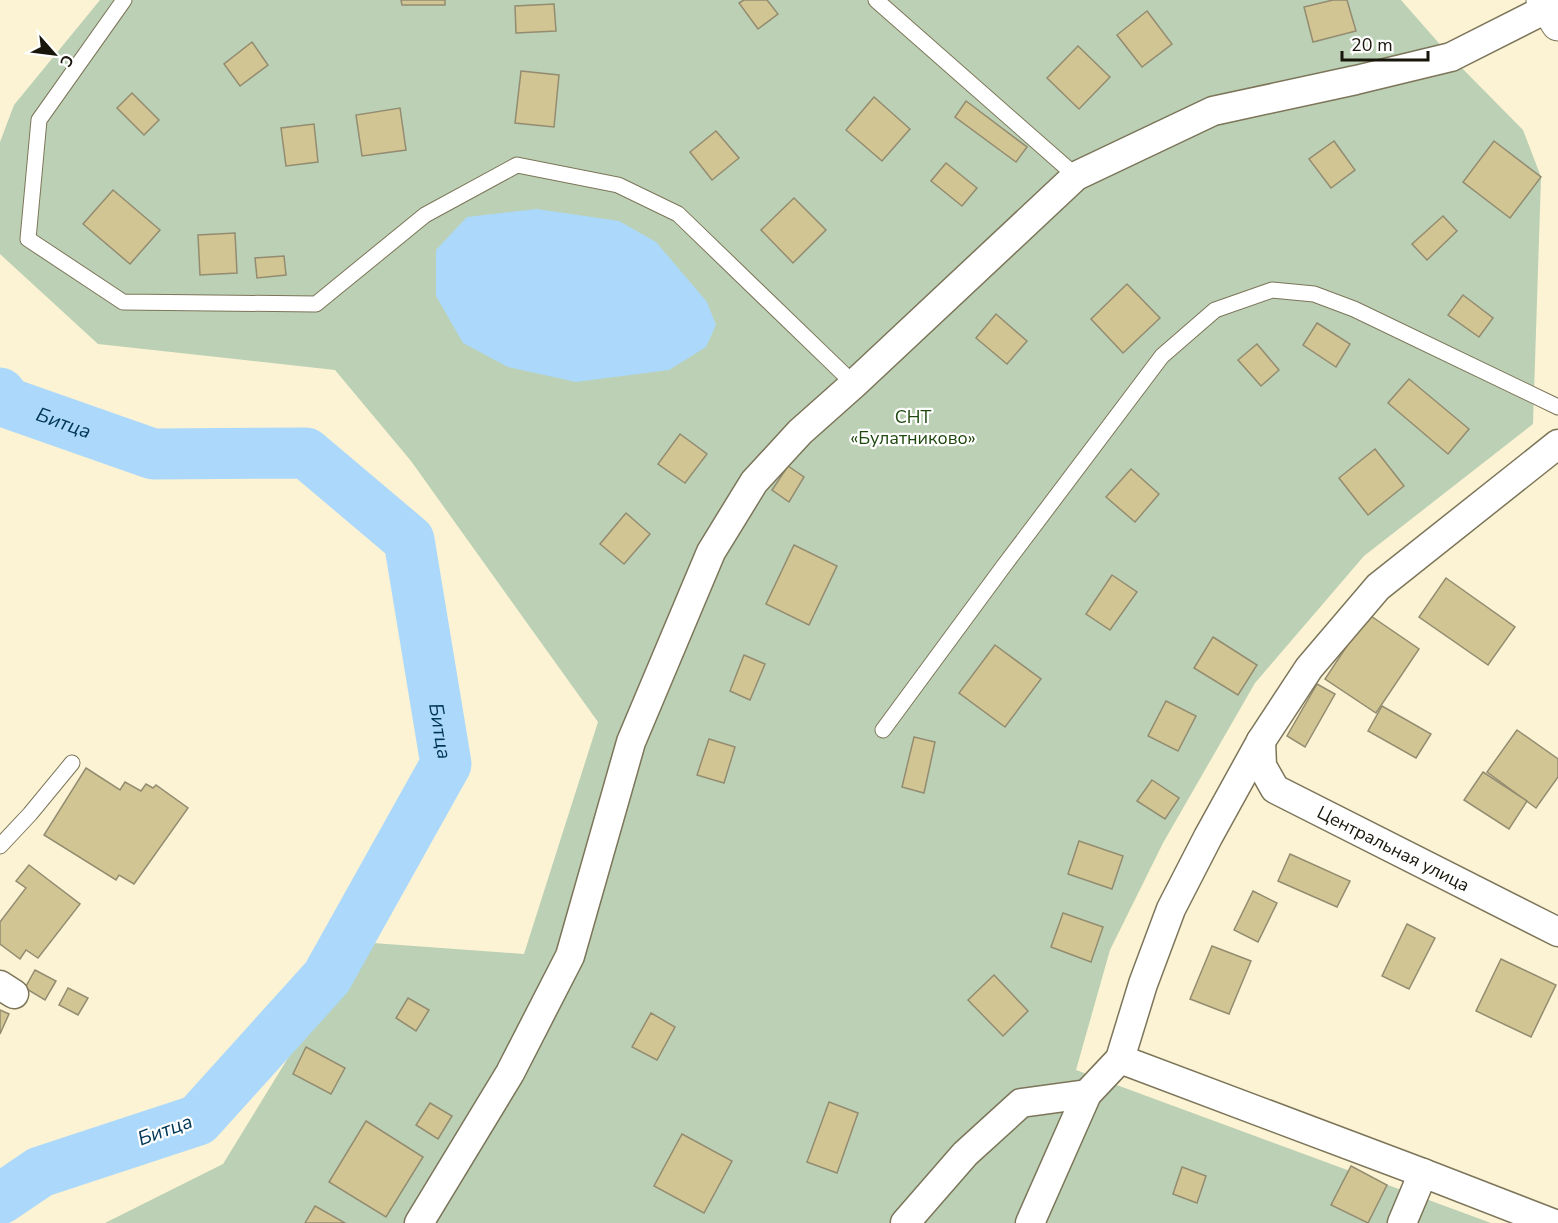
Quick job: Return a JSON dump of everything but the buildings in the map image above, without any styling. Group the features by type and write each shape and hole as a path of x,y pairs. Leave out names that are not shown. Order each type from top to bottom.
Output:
{"street":[{"path":"419,1223 510,1073 570,956 631,742 711,552 754,483 800,432 1076,177 1214,111 1451,57 1550,11"},
{"path":"1030,1223 1087,1094 1120,1059 1143,984 1172,909 1208,837 1261,741 1310,668 1378,587 1558,444"},
{"name":"Центральная улица","path":"1261,741 1262,766 1275,789 1558,932"},
{"path":"1120,1059 1552,1223"},
{"path":"905,1223 964,1154 1021,1103 1087,1094"},
{"path":"1402,1223 1423,1173"}],"lane":[{"path":"124,0 39,120 28,239 123,302 316,304 425,215 517,165 618,185 678,214 854,384"},
{"path":"876,0 1076,177"},
{"path":"883,730 1162,356 1215,310 1272,290 1314,294 1354,309 1558,407"},
{"path":"0,846 72,763"}],"green space":[{"name":"СНТ «Булатниково»","path":"100,0 1401,0 1451,57 1523,130 1541,177 1533,424 1364,556 1255,683 1163,843 1110,950 1076,1070 1491,1223 105,1223 223,1164 359,942 524,954 598,722 411,461 335,370 98,344 0,254 0,142 14,105"}],"water":[{"path":"537,209 619,221 656,242 707,302 716,325 706,347 669,370 576,382 508,367 463,343 436,296 436,250 467,217"}],"waterway":[{"name":"Битца","path":"0,393 8,403 153,454 306,453 409,540 446,764 327,977 198,1120 40,1172 0,1199"}]}
